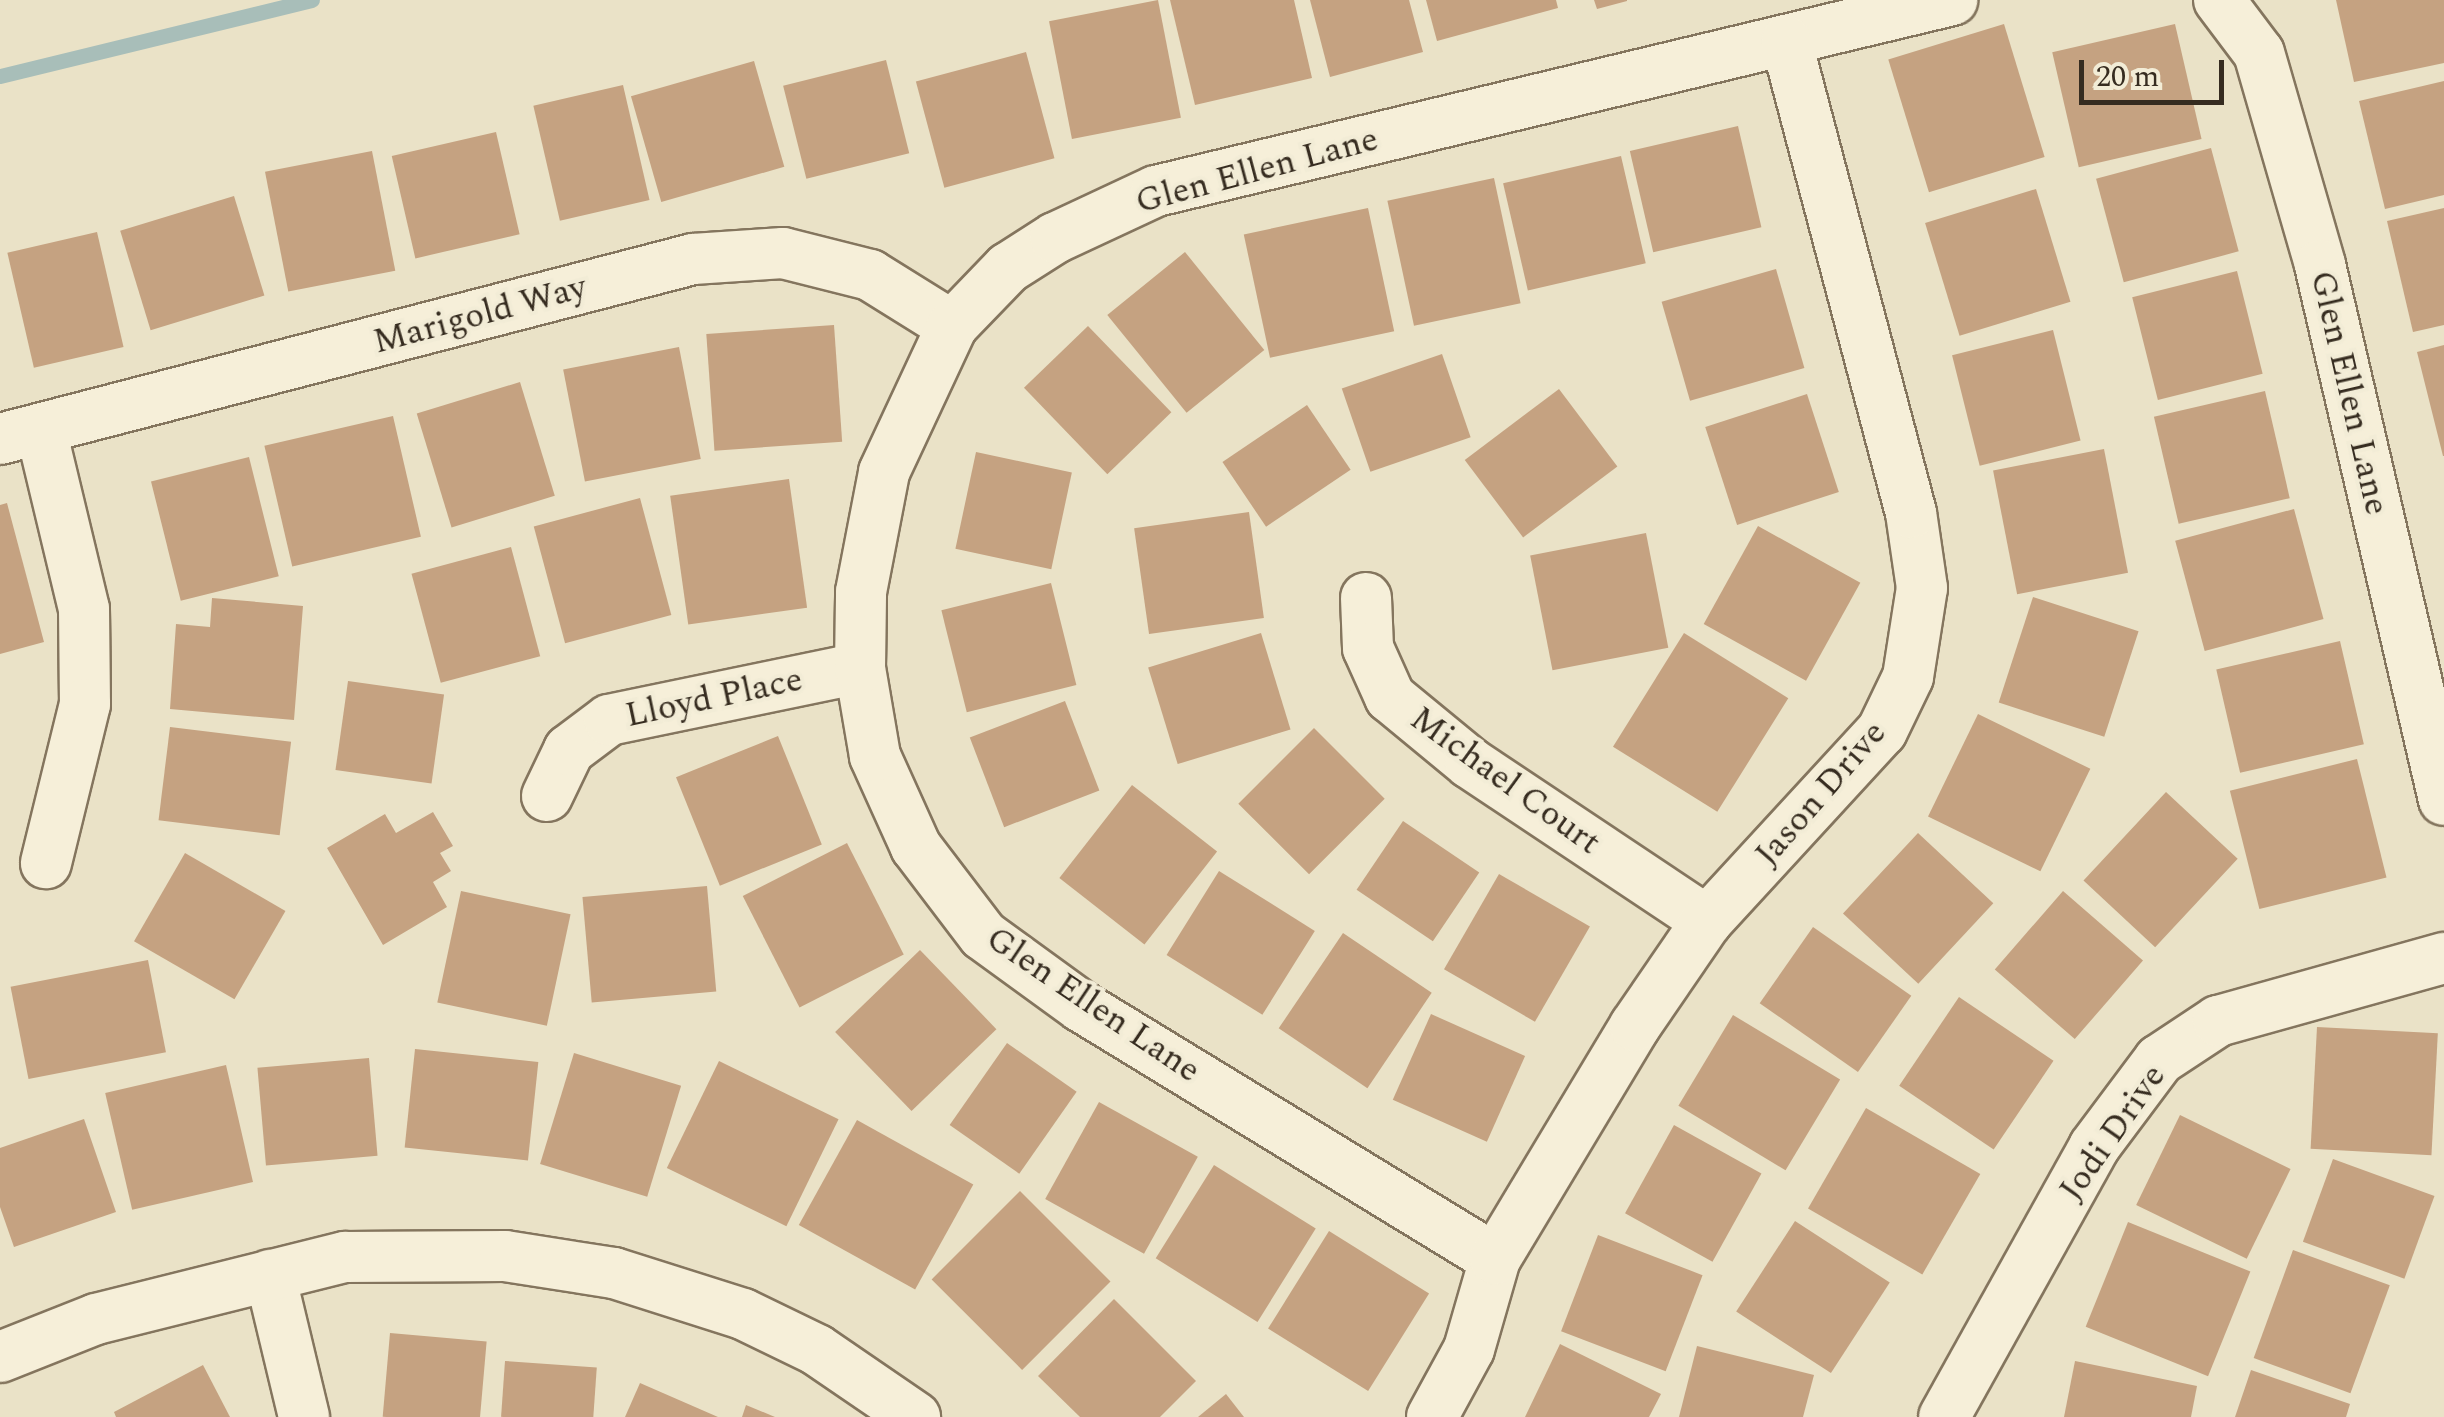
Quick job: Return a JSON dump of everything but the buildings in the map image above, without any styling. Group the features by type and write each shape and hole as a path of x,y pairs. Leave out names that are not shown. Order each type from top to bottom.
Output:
{"street":[{"name":"Glen Ellen Lane","path":"1496,1258 1082,1007 983,935 916,847 874,756 860,668 871,517 884,472 952,326 1008,268 1054,238 1156,191 1952,0"},
{"name":"Glen Ellen Lane","path":"2220,0 2258,53 2320,265 2444,800"},
{"name":"Jason Drive","path":"1432,1417 1468,1349 1496,1258 1635,1026 1707,921 1882,731 1908,677 1922,588 1910,512 1786,41"},
{"name":"Marigold Way","path":"21,435 693,259 783,253 870,275 952,326"},
{"path":"21,435 84,609 85,704 46,863"},
{"name":"Michael Court","path":"1366,598 1368,648 1390,697 1470,763 1707,921"},
{"name":"Lloyd Place","path":"547,796 569,750 609,720 860,668"},
{"name":"Jodi Drive","path":"1944,1417 2094,1146 2159,1060 2218,1022 2444,958"},
{"path":"0,1358 96,1319 345,1257 425,1252 506,1256 614,1274 743,1314 817,1350 915,1417"},
{"path":"270,1275 304,1417"}],"waterway":[{"path":"0,76 312,0"}]}
